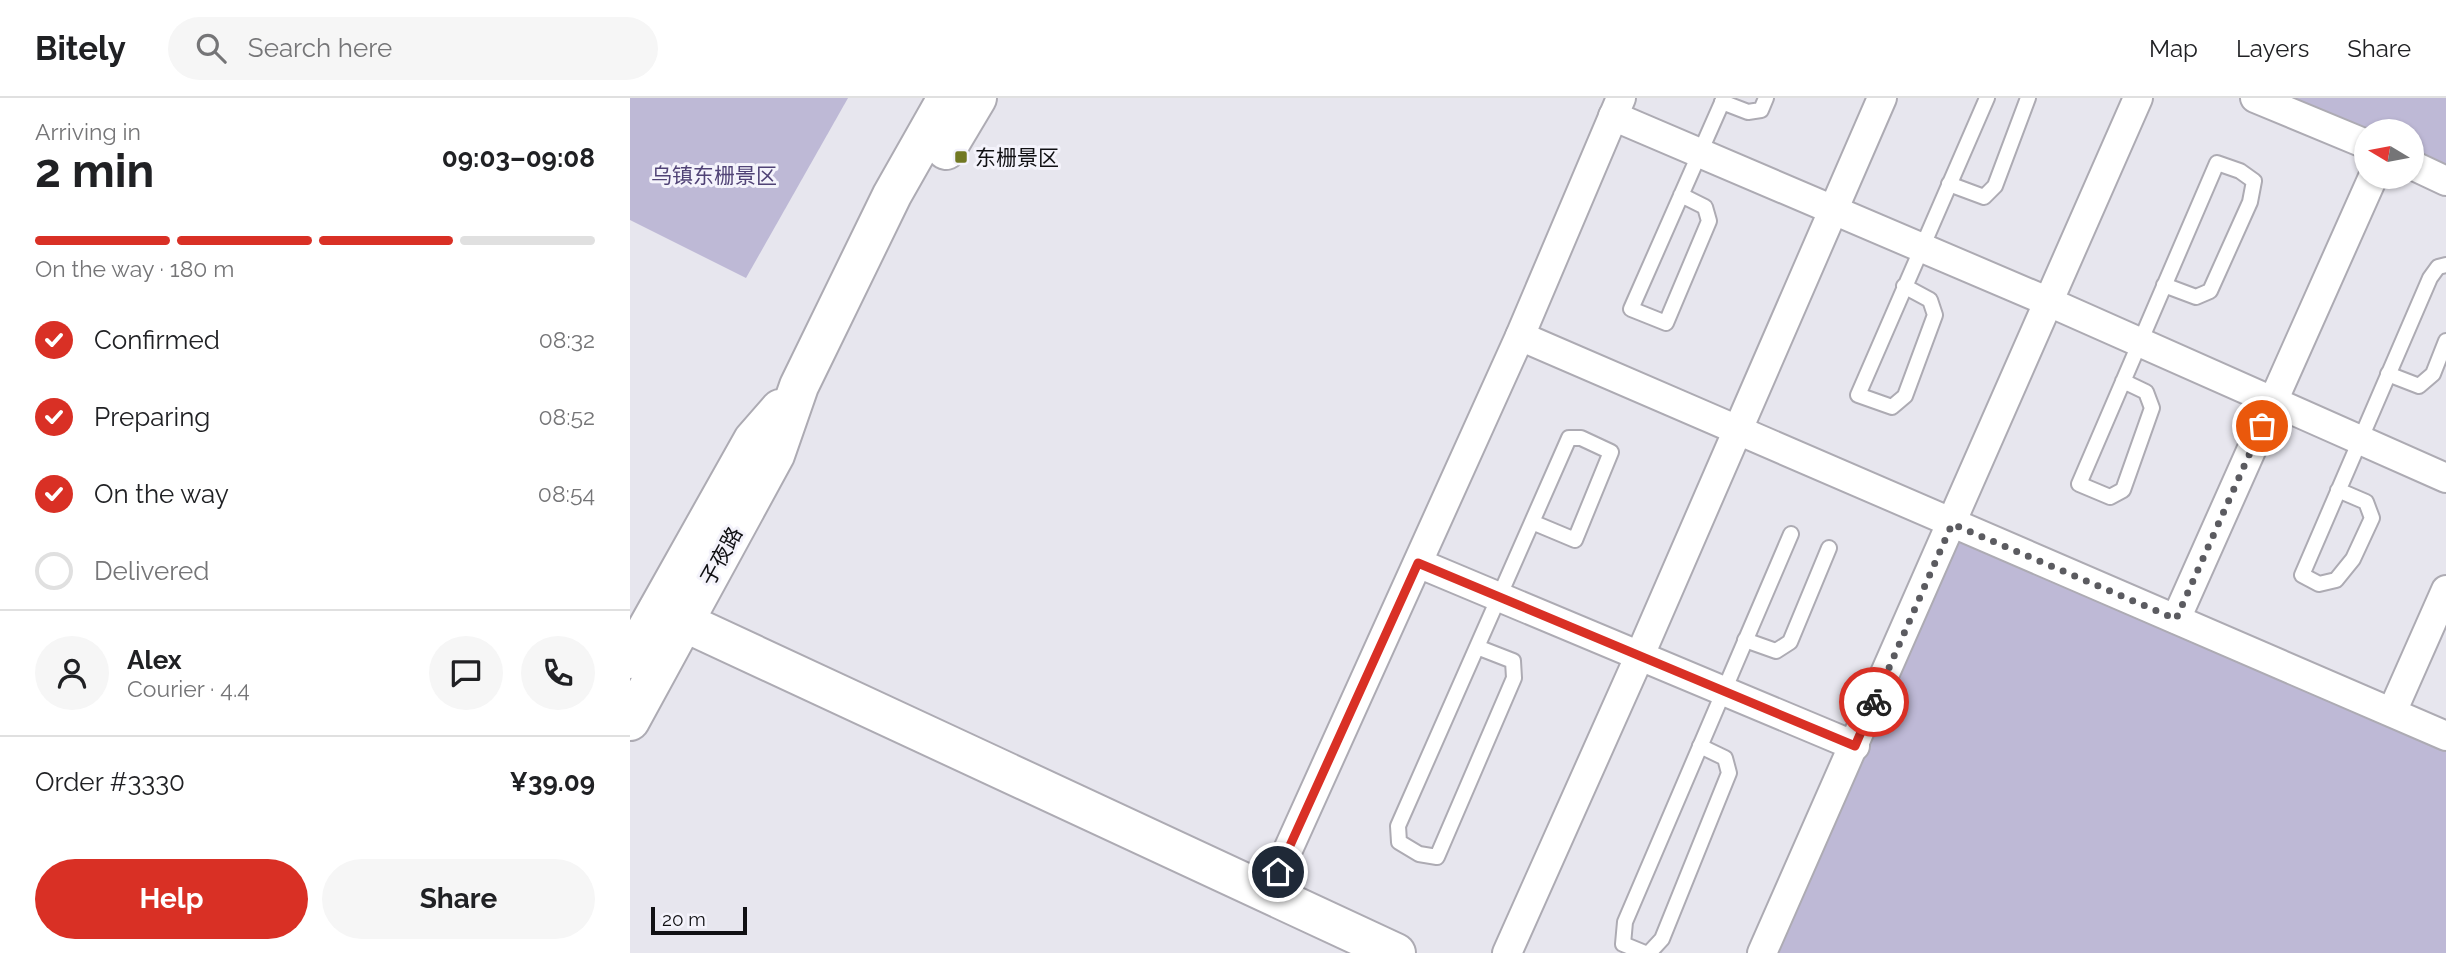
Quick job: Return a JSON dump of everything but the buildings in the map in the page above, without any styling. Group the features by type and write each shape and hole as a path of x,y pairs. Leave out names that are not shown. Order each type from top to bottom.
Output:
{"street":[{"path":"1507,953 1640,655 1882,98"},
{"path":"1762,953 2138,98"},
{"path":"2255,98 2354,139"},
{"name":"子夜路","path":"630,721 671,616 753,440 799,386 870,243 908,209 968,99"},
{"path":"1268,894 1520,337 1617,107 1700,153 2049,302 2446,478"},
{"path":"2424,171 2446,181"},
{"path":"2176,619 2368,189"},
{"path":"1520,337 2446,736"},
{"path":"1418,563 1855,746"},
{"path":"2392,712 2446,590"},
{"path":"671,616 983,758 1396,953"},
{"name":"子夜路","path":"630,659 671,616"}],"lane":[{"path":"1681,195 1705,207 1709,220 1666,323 1631,309 1681,195 1700,153 1723,100 1748,112 1761,110 1766,98"},
{"path":"1904,286 1930,300 1935,315 1905,396 1892,407 1858,395 1904,286 1987,98"},
{"path":"1949,184 1984,197 1995,186 2028,98"},
{"path":"2123,381 2146,392 2152,408 2123,490 2110,497 2078,484 2217,163 2239,171 2254,181 2250,202 2210,291 2196,297 2165,285"},
{"path":"2338,490 2366,502 2372,517 2353,558 2336,580 2319,584 2302,575 2338,490 2430,278 2438,267 2446,265"},
{"path":"2388,374 2419,386 2433,374 2446,341"},
{"path":"1477,647 1513,662 1514,677 1437,857 1419,854 1399,842 1398,825 1569,438 1581,438 1611,452 1575,540 1532,522"},
{"path":"1700,746 1725,758 1729,773 1662,939 1647,953 1623,944 1625,922 1790,534"},
{"path":"1745,640 1776,651 1790,642 1829,548"}],"green space":[{"name":"乌镇东栅景区","path":"630,98 848,98 746,278 630,220"},
{"path":"2255,98 2446,98 2446,181 2424,171 2424,119 2354,119 2354,127"},
{"path":"1952,524 2446,736 2446,953 1762,953"}],"way so far":[{"path":"1874,702 1952,524 2176,619 2262,426"}],"place":[{"name":"东栅景区","path":"961,157"}],"route":[{"path":"1278,872 1418,563 1855,746 1874,702"}]}
